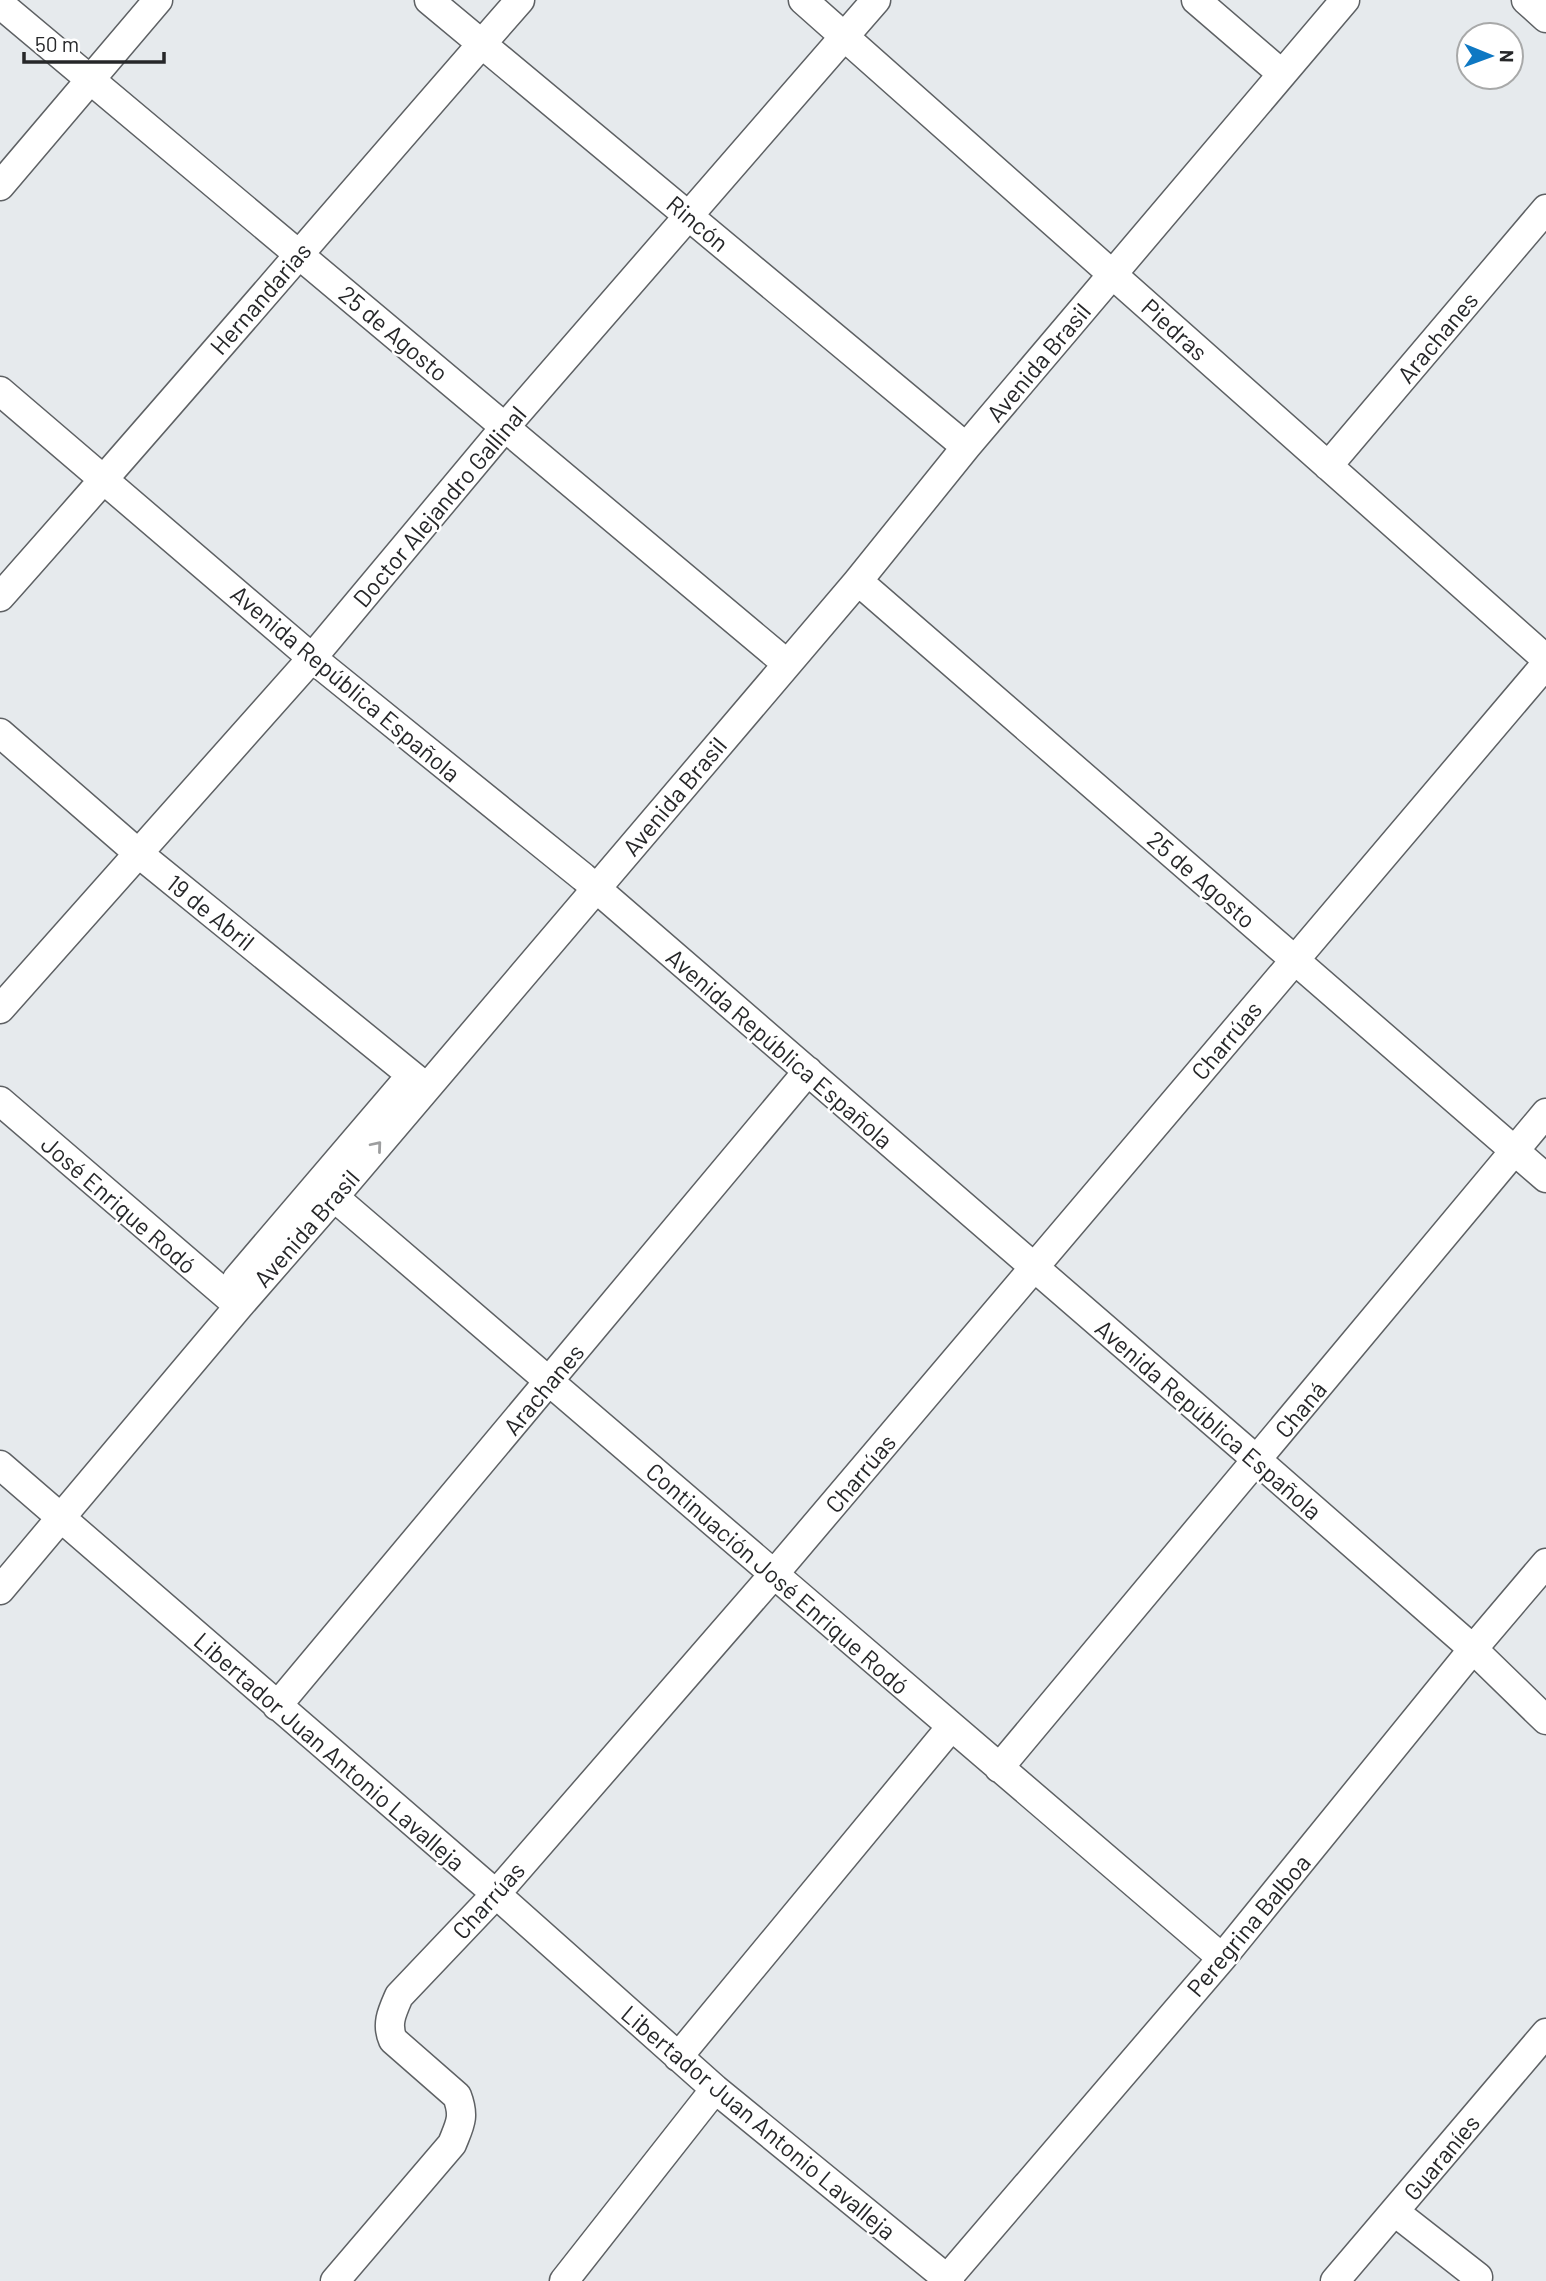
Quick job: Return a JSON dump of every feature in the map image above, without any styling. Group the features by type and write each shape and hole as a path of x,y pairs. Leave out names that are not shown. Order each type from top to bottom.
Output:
{"street":[{"path":"0,186 158,0"},
{"name":"Rincón","path":"429,0 960,442"},
{"name":"Hernandarias","path":"0,597 520,0"},
{"name":"Piedras","path":"803,0 1546,662"},
{"name":"Doctor Alejandro Gallinal","path":"0,1009 312,658 505,427 876,0"},
{"path":"1196,0 1276,69"},
{"name":"Avenida Brasil","path":"1276,69 1323,0"},
{"name":"Avenida Brasil","path":"0,1590 54,1512 232,1300 589,883 1105,268 1276,69 1345,0"},
{"path":"1526,0 1546,18"},
{"name":"25 de Agosto","path":"0,4 780,657"},
{"name":"Arachanes","path":"1328,466 1546,209"},
{"name":"Avenida República Española","path":"0,391 312,658 589,883 808,1071 1473,1649 1546,1720"},
{"name":"Avenida Brasil","path":"780,657 858,581 960,442"},
{"name":"25 de Agosto","path":"858,581 1546,1178"},
{"name":"Charrúas","path":"335,2281 452,2144 461,2121 457,2096 393,2040 388,2029 392,2010 399,1996 496,1894 774,1574 1546,662"},
{"name":"19 de Abril","path":"0,733 138,853 419,1081"},
{"name":"Arachanes","path":"277,1706 808,1071"},
{"name":"Avenida Brasil","path":"232,1300 334,1197 419,1081"},
{"name":"José Enrique Rodó","path":"0,1101 232,1300"},
{"name":"Chaná","path":"999,1768 1546,1113"},
{"name":"Continuación José Enrique Rodó","path":"334,1197 1222,1958"},
{"name":"Libertador Juan Antonio Lavalleja","path":"0,1465 496,1894 715,2089 947,2280"},
{"name":"Avenida Brasil","path":"0,1565 54,1512"},
{"name":"Peregrina Balboa","path":"947,2280 1222,1958 1546,1563"},
{"path":"678,2057 951,1727"},
{"name":"Guaraníes","path":"1335,2281 1546,2033"},
{"path":"564,2281 715,2089"},
{"path":"1395,2212 1478,2277"}]}
